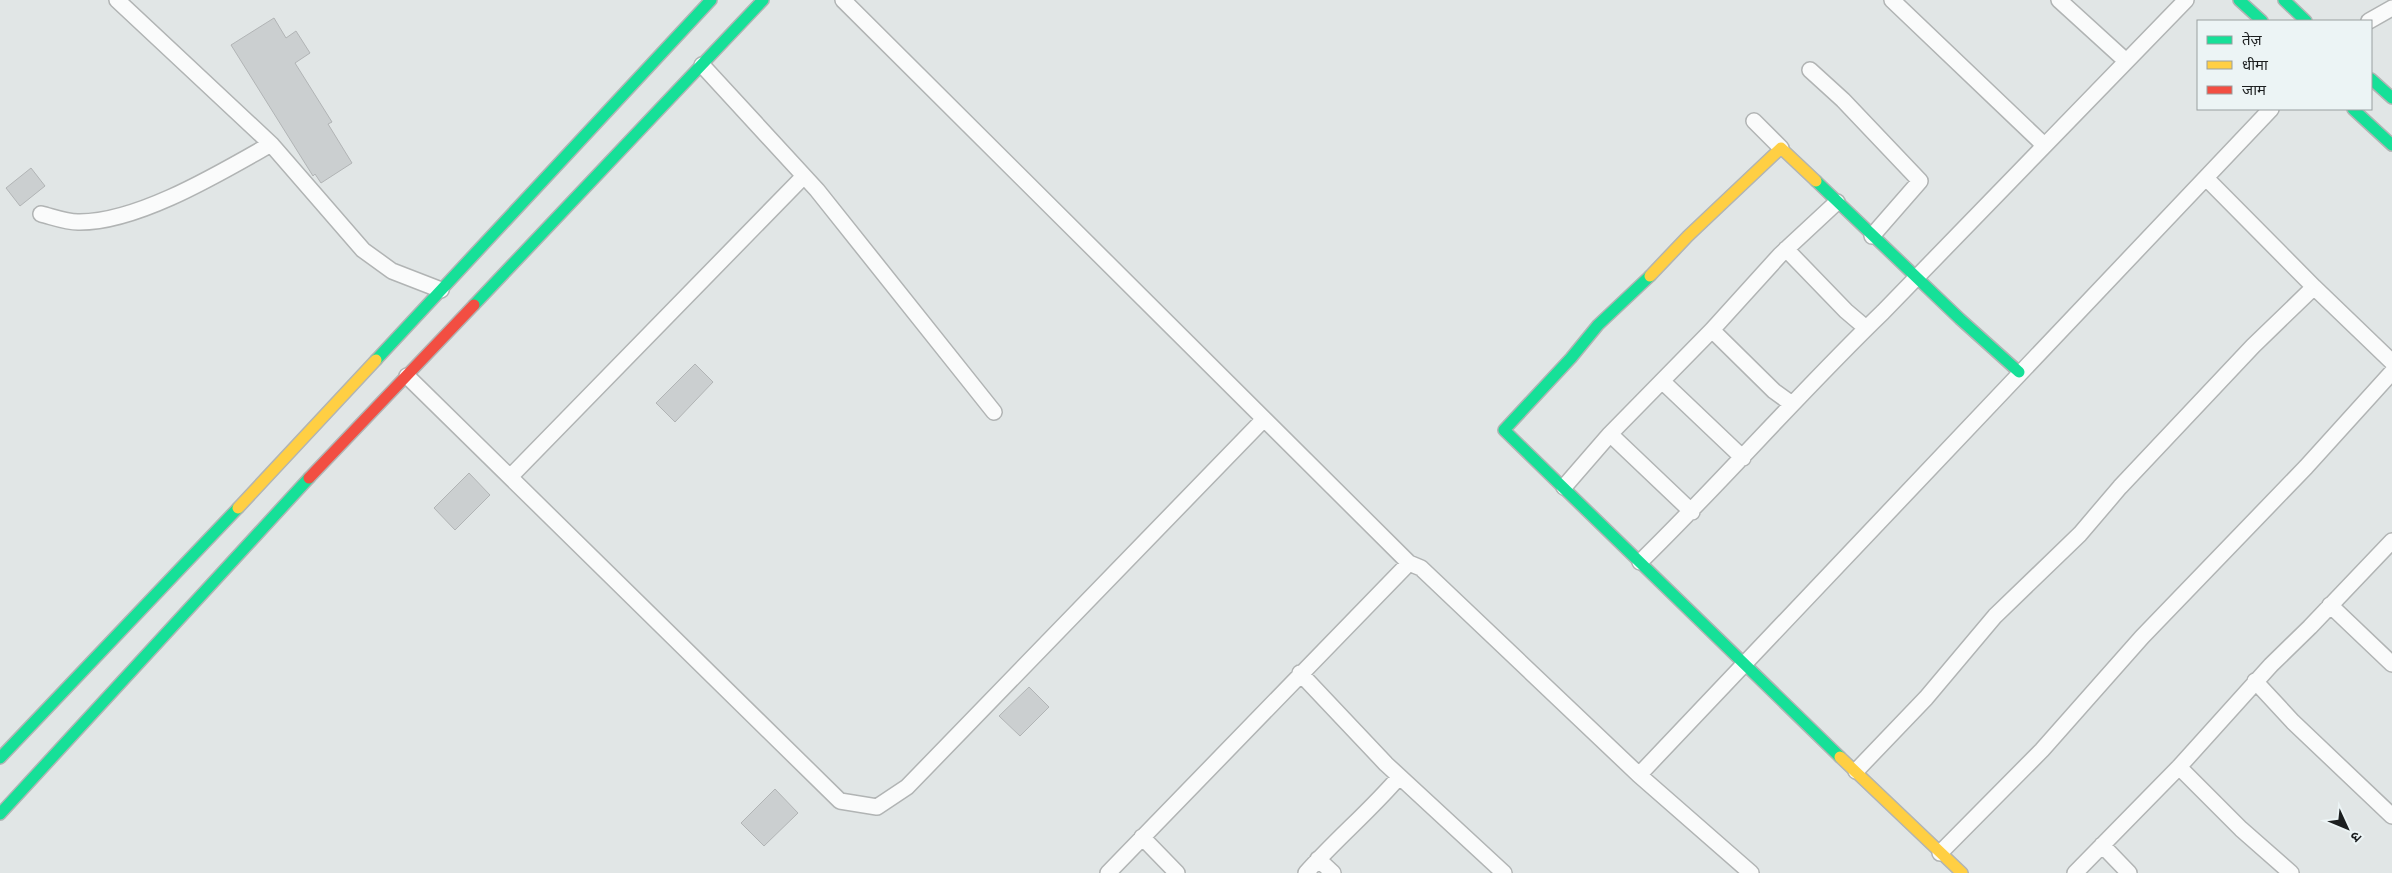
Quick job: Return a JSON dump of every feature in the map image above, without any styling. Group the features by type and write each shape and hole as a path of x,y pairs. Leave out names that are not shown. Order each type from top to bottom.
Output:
{"street":[{"path":"117,0 271,144 363,250 392,271 441,290"},
{"path":"0,758 139,614 712,0"},
{"path":"0,814 267,522 763,0"},
{"path":"843,0 1409,563 1421,568 1639,775 1751,873"},
{"path":"1892,0 2044,145"},
{"path":"2059,0 2126,61"},
{"path":"1640,562 1692,512 1792,404 2186,0"},
{"path":"2239,0 2261,20"},
{"path":"2284,0 2305,20"},
{"path":"2371,20 2392,8"},
{"path":"702,65 804,176 994,412"},
{"path":"1810,70 1843,100 1920,181 1872,236"},
{"path":"2372,80 2392,98"},
{"path":"1639,775 2019,372 2270,110"},
{"path":"2354,110 2392,145"},
{"path":"1754,121 1872,236 2019,372"},
{"path":"41,214 78,222 120,216 198,186 271,144"},
{"path":"1781,148 1598,325 1571,358 1504,430 1962,873"},
{"path":"510,477 804,176"},
{"path":"2206,178 2314,287 2392,362"},
{"path":"1564,487 1610,434 1712,330 1786,249 1837,202"},
{"path":"1786,249 1846,311 1866,328"},
{"path":"1856,771 1966,654 1995,616 2080,534 2120,487 2165,442 2253,346 2314,287"},
{"path":"1712,330 1774,391 1792,404"},
{"path":"1940,853 2042,750 2142,637 2306,467 2392,372"},
{"path":"407,376 840,800 877,807 907,787 1264,419"},
{"path":"1662,381 1743,458"},
{"path":"1610,434 1692,512"},
{"path":"2075,873 2179,767 2255,681 2392,542"},
{"path":"1108,873 1300,673 1409,563"},
{"path":"2330,605 2392,664"},
{"path":"1300,673 1399,777 1504,873"},
{"path":"2255,681 2293,722 2392,816"},
{"path":"2179,767 2241,829 2291,873"},
{"path":"1306,873 1318,859 1374,806 1399,777"},
{"path":"1142,837 1177,873"},
{"path":"2102,845 2130,873"},
{"path":"1318,859 1333,873"}],"building":[{"path":"274,18 286,38 296,31 310,53 295,63 332,122 328,124 352,163 321,183 315,174 313,176 231,45"},
{"path":"31,168 45,186 20,206 6,188"},
{"path":"695,364 713,382 675,422 656,403"},
{"path":"469,473 490,495 455,530 434,508"},
{"path":"1029,687 1049,707 1020,736 999,716"},
{"path":"775,789 798,813 764,846 741,823"}],"traffic: fast":[{"path":"376,360 711,0"},
{"path":"474,305 763,0"},
{"path":"2239,0 2261,20"},
{"path":"2284,0 2305,20"},
{"path":"2372,80 2392,98"},
{"path":"2354,110 2392,145"},
{"path":"1816,181 1960,319 2019,372"},
{"path":"1650,276 1598,325 1571,358 1504,430 1840,757"},
{"path":"0,814 309,478"},
{"path":"0,758 238,508"}],"traffic: slow":[{"path":"1650,276 1688,236 1781,148 1816,181"},
{"path":"238,508 376,360"},
{"path":"1840,757 1962,873"}],"traffic: jam":[{"path":"309,478 474,305"}]}
